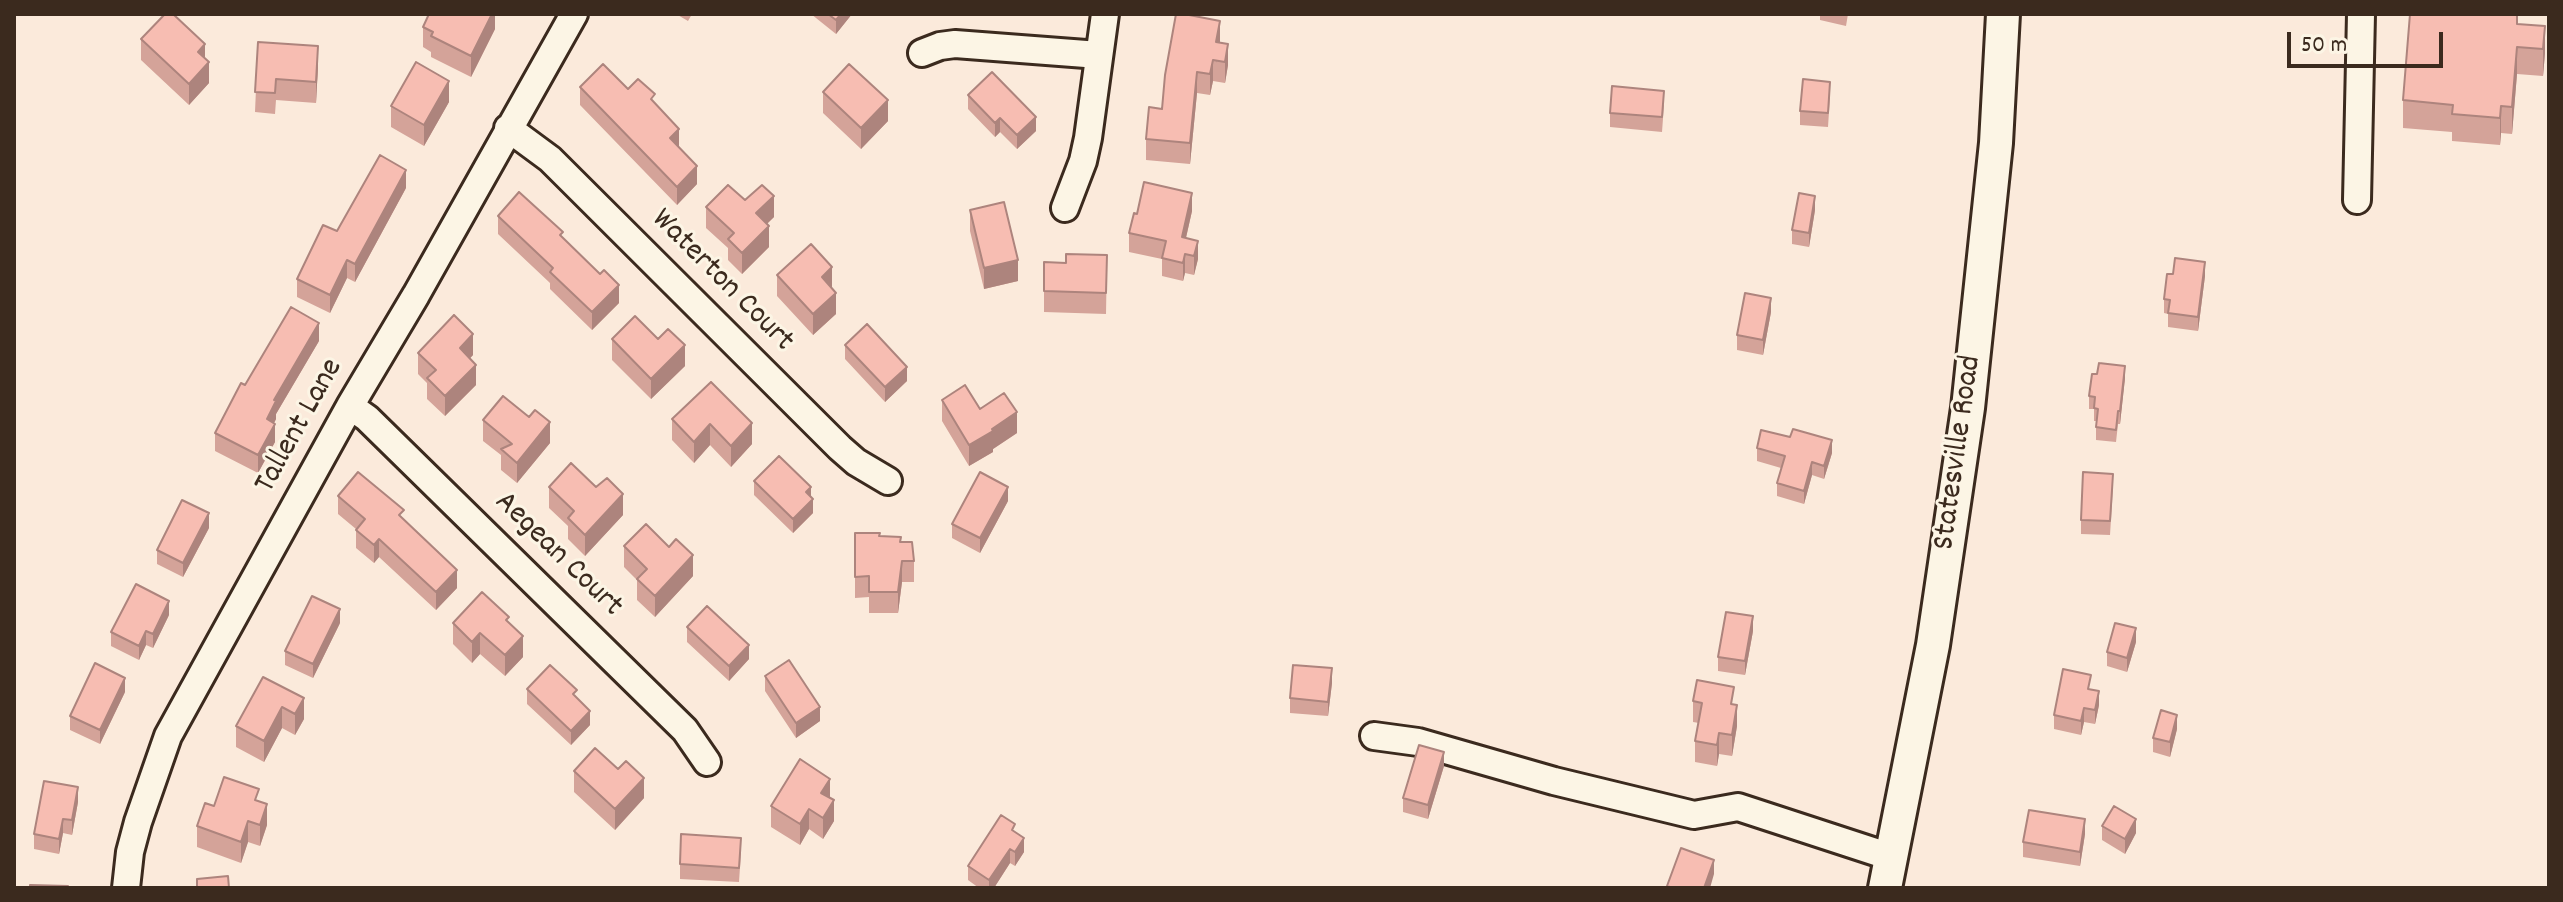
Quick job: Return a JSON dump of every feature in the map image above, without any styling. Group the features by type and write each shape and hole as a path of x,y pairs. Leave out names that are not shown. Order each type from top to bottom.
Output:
{"main road":[{"name":"Statesville Road","path":"1888,872 1933,645 1968,408 1996,143 2003,14"}],"street":[{"name":"Tallent Lane","path":"126,888 130,852 138,822 168,736 350,406 574,14"},
{"path":"1065,208 1083,161 1105,14"},
{"path":"2357,200 2361,14"},
{"path":"922,53 955,44 1099,55"},
{"name":"Waterton Court","path":"508,128 550,159 840,448 856,462 888,481"},
{"name":"Aegean Court","path":"350,406 367,418 685,730 707,762"},
{"path":"1374,736 1418,742 1554,781 1694,815 1738,807 1888,872"}],"building":[{"path":"165,14 173,14 205,44 198,52 209,62 189,84 141,39"},
{"path":"429,14 492,14 471,56 431,36 433,32 423,27"},
{"path":"1176,14 1220,21 1216,42 1228,44 1225,62 1213,60 1210,74 1197,72 1190,143 1146,139 1149,107 1162,109"},
{"path":"2410,14 2517,14 2517,24 2545,26 2543,49 2517,47 2512,107 2501,106 2500,118 2452,114 2453,105 2403,100"},
{"path":"258,42 318,46 316,82 276,79 275,93 255,92"},
{"path":"416,62 449,81 424,125 391,106"},
{"path":"603,64 628,89 638,79 655,94 651,99 679,129 670,138 697,166 677,187 580,87"},
{"path":"849,64 888,100 861,128 823,92"},
{"path":"992,72 1036,117 1017,135 1000,118 995,123 968,95"},
{"path":"1803,79 1830,82 1828,113 1800,111"},
{"path":"1612,86 1664,91 1662,117 1610,113"},
{"path":"380,155 406,170 355,264 347,260 330,295 297,279 323,225 337,231"},
{"path":"1144,182 1192,193 1182,237 1198,241 1194,256 1185,254 1183,263 1162,258 1166,241 1129,233"},
{"path":"728,185 745,200 762,185 774,196 756,213 769,226 742,253 728,239 734,233 706,207"},
{"path":"519,192 563,232 560,235 600,274 604,270 619,285 592,312 550,272 553,268 498,216"},
{"path":"1799,193 1815,196 1809,233 1792,230"},
{"path":"1004,202 1018,260 984,268 970,210"},
{"path":"811,244 832,267 822,277 836,293 813,314 777,275"},
{"path":"1066,254 1107,255 1106,293 1044,291 1044,262 1066,263"},
{"path":"2175,258 2205,262 2198,317 2168,313 2170,300 2164,299 2167,274 2173,274"},
{"path":"1745,293 1771,298 1763,340 1737,335"},
{"path":"291,307 319,323 274,400 267,419 275,424 258,455 215,433 241,383 245,385"},
{"path":"454,315 473,334 460,348 476,365 445,396 427,378 436,370 418,353"},
{"path":"635,316 658,339 668,329 685,345 651,379 612,339"},
{"path":"867,324 907,367 885,387 845,345"},
{"path":"2099,363 2125,366 2116,430 2096,427 2098,409 2094,408 2095,397 2089,396 2092,374 2097,374"},
{"path":"711,382 752,423 731,446 710,424 694,442 672,419"},
{"path":"965,385 980,409 1004,393 1017,412 969,445 942,400"},
{"path":"503,396 529,417 535,410 550,422 517,463 501,449 512,444 483,420"},
{"path":"1793,429 1832,440 1824,466 1812,462 1804,491 1777,483 1785,456 1757,448 1761,430 1790,437"},
{"path":"779,456 811,487 806,492 813,499 793,519 754,481"},
{"path":"571,463 596,487 607,478 623,494 585,535 568,518 574,511 549,487"},
{"path":"358,472 404,510 399,515 457,570 436,592 379,539 374,545 356,530 365,519 338,496"},
{"path":"980,472 1008,487 980,538 952,524"},
{"path":"2083,472 2113,474 2110,521 2081,520"},
{"path":"182,500 209,513 183,563 157,550"},
{"path":"646,524 669,547 676,539 693,555 655,596 637,579 647,569 624,546"},
{"path":"855,533 880,533 879,536 901,537 900,542 912,542 914,561 902,561 898,592 869,592 869,576 855,577"},
{"path":"136,584 169,601 153,634 146,631 139,646 111,632"},
{"path":"482,592 509,617 506,620 523,636 505,655 480,633 472,642 453,623"},
{"path":"312,596 340,609 313,664 285,651"},
{"path":"707,606 749,645 729,666 687,627"},
{"path":"1726,612 1753,616 1745,661 1718,657"},
{"path":"2115,623 2136,628 2127,658 2107,652"},
{"path":"789,660 820,707 796,723 765,676"},
{"path":"95,663 125,678 100,730 70,716"},
{"path":"550,665 577,690 573,694 590,711 571,731 527,689"},
{"path":"1293,665 1332,668 1328,702 1290,698"},
{"path":"2063,669 2091,675 2088,689 2099,691 2095,710 2084,708 2081,721 2054,715"},
{"path":"263,677 304,698 295,714 282,707 264,741 236,726"},
{"path":"1697,680 1734,687 1731,704 1737,705 1732,735 1719,733 1717,745 1695,741 1702,703 1693,701"},
{"path":"2161,710 2177,715 2170,742 2153,738"},
{"path":"1419,745 1444,752 1428,805 1403,798"},
{"path":"595,748 618,769 626,761 644,778 615,809 574,771"},
{"path":"800,759 830,779 821,793 834,800 823,818 809,809 800,824 771,806"},
{"path":"224,777 259,789 255,800 267,804 260,825 248,821 241,842 197,826 205,803 214,806"},
{"path":"44,781 78,787 72,820 63,819 59,839 34,834"},
{"path":"2114,806 2136,819 2125,839 2102,826"},
{"path":"2029,810 2085,819 2080,852 2023,842"},
{"path":"1001,815 1015,824 1012,830 1024,838 1015,852 1010,849 989,880 968,866"},
{"path":"681,834 741,838 739,868 680,864"},
{"path":"1681,848 1714,860 1704,888 1667,886"},
{"path":"228,876 229,888 197,888 197,879"},
{"path":"30,885 68,886 68,888 30,888"}]}
